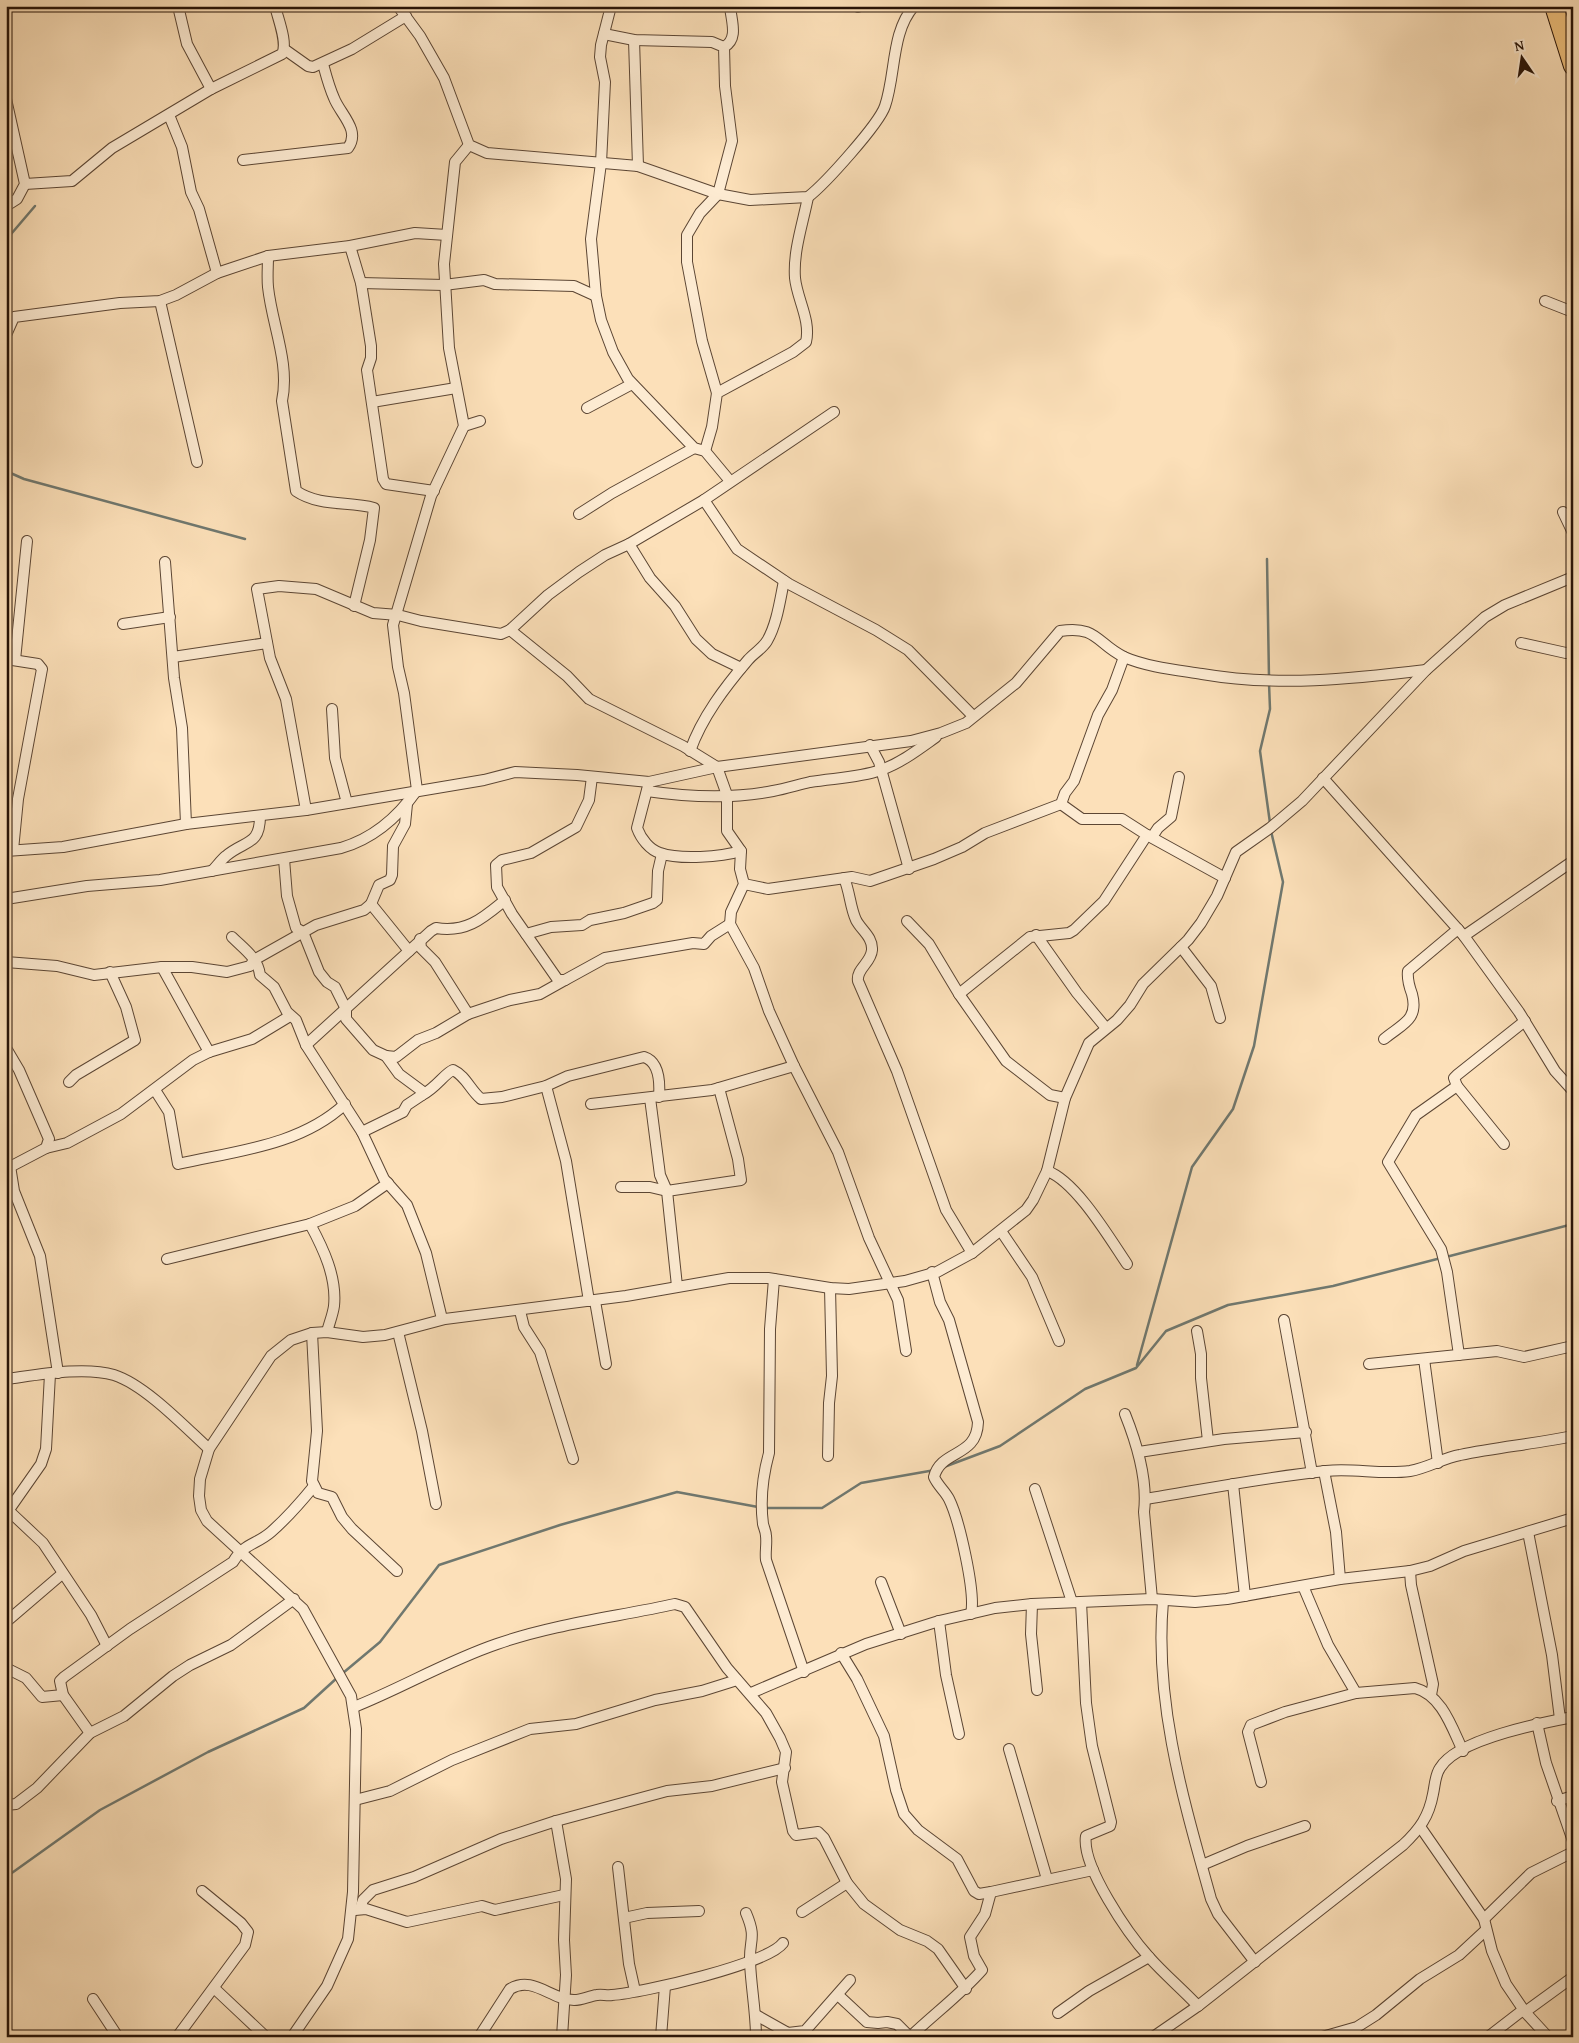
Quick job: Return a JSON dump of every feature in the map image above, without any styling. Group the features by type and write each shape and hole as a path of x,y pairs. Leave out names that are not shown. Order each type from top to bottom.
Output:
{"highway":[{"path":"1554,6 1573,66"}],"street":[{"path":"178,6 187,44 211,90"},
{"path":"275,6 284,50 308,66 323,64 406,16"},
{"path":"398,6 420,36 444,78 468,145 488,153 638,166 718,194 750,200 808,197"},
{"path":"611,6 600,57 605,82 601,163 591,239 596,296 601,320 613,352 632,384 694,448 705,451 730,481"},
{"path":"604,34 634,40 712,42 724,47 730,44 733,38 730,6"},
{"path":"717,393 793,352 806,342 808,328 797,290 795,266 797,247 808,197 823,184 883,111 902,26 914,6"},
{"path":"634,40 638,166"},
{"path":"705,451 712,427 717,393 702,341 686,262 687,235 700,213 718,194 732,141 726,104 724,47"},
{"path":"25,184 72,180 112,148 211,90 272,61 284,50"},
{"path":"243,160 348,148 352,138 350,124 335,101 323,64"},
{"path":"6,206 17,199 25,184 7,104"},
{"path":"168,115 182,148 191,192 199,209 217,273"},
{"path":"6,899 87,886 160,880 284,859 362,842 407,804 417,790 411,738 393,634 400,597 434,491 464,426 463,413 456,388 444,285 455,162 468,145"},
{"path":"6,334 14,317 120,303 160,301 176,295 217,273 268,256 350,246 415,233 447,235"},
{"path":"350,246 361,282 372,354 367,370 383,479 386,484 434,491"},
{"path":"268,256 268,288 284,369 282,401 296,491 336,505 363,505 374,508 371,534 354,606"},
{"path":"361,282 444,285 484,280 495,284 574,286 596,296"},
{"path":"160,301 197,462"},
{"path":"1545,301 1573,312"},
{"path":"588,408 632,384"},
{"path":"372,402 456,388"},
{"path":"306,810 286,699 267,643 257,589 279,586 316,589 354,606 382,615 398,615 495,635 510,630 548,596 579,572 605,555 628,544 704,500 834,412"},
{"path":"464,426 480,421"},
{"path":"579,514 612,493 694,448"},
{"path":"704,500 737,549 784,581 876,630 908,650 973,716"},
{"path":"1563,512 1573,533"},
{"path":"27,541 11,659 38,664 42,669 10,851 63,847 186,824 306,810 484,780 515,772 592,777 648,786 671,794 728,795 772,792 882,770 910,756 941,733"},
{"path":"628,544 650,578 675,606 696,638 712,654 741,668"},
{"path":"165,562 175,694 182,736 186,824"},
{"path":"292,2037 327,1986 344,1954 356,1910 354,1800 356,1729 354,1707 351,1696 322,1648 311,1622 294,1599 208,1521 201,1510 198,1496 200,1479 208,1449 271,1356 291,1340 312,1333 327,1332 363,1337 398,1332 442,1319 592,1301 729,1278 774,1280 849,1289 892,1283 937,1272 972,1253 1026,1210 1046,1172 1064,1098 1089,1044 1130,1005 1143,984 1181,947 1201,923 1225,878 1236,852 1270,828 1324,778 1426,670 1485,617 1504,606 1573,577"},
{"path":"690,751 701,724 741,668 768,639 778,610 784,581"},
{"path":"123,624 170,618"},
{"path":"648,786 717,767 911,740 956,728 1016,683 1060,631 1075,628 1087,631 1124,657 1202,674 1254,681 1340,680 1426,670"},
{"path":"510,630 567,676 589,699 645,726 690,751 717,767 722,776 728,795 727,830 741,851 740,868 744,884 731,912 730,924 754,968 769,1011 794,1066 838,1152 869,1238 892,1283 898,1300 906,1351"},
{"path":"173,657 267,643"},
{"path":"1521,643 1566,653 1573,652"},
{"path":"744,884 768,889 852,877 870,881 910,869 962,847 985,833 1061,804 1065,793 1074,780 1098,715 1112,690 1124,657"},
{"path":"332,709 335,758 346,803"},
{"path":"870,745 882,770 910,869"},
{"path":"565,980 558,980 555,976 497,887 496,864 502,860 531,853 576,827 589,800 592,777"},
{"path":"959,994 1026,940 1036,935 1069,933 1104,901 1150,836 1172,817 1179,777"},
{"path":"1324,778 1461,933 1525,1021 1555,1071 1573,1091"},
{"path":"669,779 671,794"},
{"path":"648,786 637,828 644,841 662,854 712,856 741,851"},
{"path":"6,962 57,966 94,975 162,967 192,967 226,972 250,966 254,960 303,932 364,910 371,904 379,885 390,880 392,875 393,846 405,824 407,804"},
{"path":"1061,804 1082,819 1122,819 1225,878"},
{"path":"212,871 226,856 255,838 258,833 260,816"},
{"path":"526,934 551,927 582,924 590,920 624,913 653,903 657,900 662,854"},
{"path":"284,859 287,896 293,923 296,928 303,932 320,972 327,982 335,987 346,1009 346,1019 373,1050 386,1056 396,1057 418,1040 436,1033 468,1014 510,1000 540,994 605,958 693,943 704,944 711,936 730,924"},
{"path":"1384,1039 1412,1016 1415,1010 1407,978 1408,971 1461,933 1573,861"},
{"path":"844,878 850,892 855,917 867,935 872,948 871,957 858,974 858,981 898,1070 946,1210 972,1253"},
{"path":"306,1045 420,940 436,928 446,929 474,925 505,900"},
{"path":"371,904 408,951"},
{"path":"906,921 929,944 959,994 1006,1061 1050,1095 1064,1098"},
{"path":"1036,935 1077,993 1106,1028"},
{"path":"232,938 259,965 260,975 274,987 290,1016 299,1025 306,1045 362,1132 388,1183 407,1205 426,1253 442,1319"},
{"path":"420,940 421,948 435,962 468,1014"},
{"path":"1181,947 1210,986 1220,1018"},
{"path":"162,967 209,1052"},
{"path":"69,1082 83,1070 135,1040 123,1000 110,972"},
{"path":"107,1646 91,1615 43,1543 8,1512 42,1464 46,1450 54,1374 40,1256 14,1191 8,1168 46,1148 68,1143 121,1114 193,1060 209,1052 252,1039 290,1016"},
{"path":"1504,1144 1457,1086 1454,1078 1525,1021"},
{"path":"6,1048 19,1070 43,1123 48,1139 46,1148"},
{"path":"386,1056 399,1074 422,1091 422,1095"},
{"path":"362,1132 403,1112 407,1105 433,1090 447,1072 453,1070 462,1074 473,1092 481,1099 502,1097 546,1086 568,1076 644,1056 653,1062 658,1071 655,1097 660,1175 667,1191 677,1286"},
{"path":"592,1104 719,1088 794,1066"},
{"path":"546,1086 566,1160 592,1301 606,1364"},
{"path":"1457,1086 1416,1115 1388,1162 1441,1249 1447,1272 1459,1355"},
{"path":"621,1187 650,1187 667,1191 741,1180 738,1159 719,1088"},
{"path":"155,1090 169,1112 178,1164 248,1150 303,1133 330,1118 344,1104"},
{"path":"1046,1172 1054,1174 1080,1199 1127,1264"},
{"path":"167,1259 310,1224 355,1206 388,1183"},
{"path":"310,1224 325,1252 331,1276 334,1305 327,1332"},
{"path":"1001,1231 1032,1277 1059,1342"},
{"path":"932,1272 940,1302 949,1320 978,1422 975,1439 961,1452 939,1465 936,1482 949,1498 967,1563 974,1602 971,1614"},
{"path":"774,1280 770,1329 769,1453 765,1470 763,1497 763,1523 766,1536 764,1548 766,1560 804,1672"},
{"path":"828,1456 829,1403 832,1376 830,1288"},
{"path":"520,1311 524,1327 540,1352 573,1459"},
{"path":"1284,1320 1312,1473"},
{"path":"1197,1331 1201,1354 1201,1378 1208,1441"},
{"path":"398,1332 422,1431 436,1504"},
{"path":"312,1333 318,1431 312,1474 314,1486 318,1492 332,1497 342,1517 352,1529 397,1571"},
{"path":"1369,1364 1497,1351 1524,1357 1573,1346"},
{"path":"1424,1359 1438,1462"},
{"path":"6,1379 54,1374 96,1373 114,1375 156,1402 208,1449"},
{"path":"1125,1414 1138,1452 1146,1499 1144,1512 1157,1600 1169,1737 1202,1865 1218,1914 1255,1962"},
{"path":"1138,1452 1208,1441 1306,1432"},
{"path":"1146,1499 1324,1471 1408,1471 1422,1469 1452,1456 1501,1446 1540,1443 1573,1436"},
{"path":"1324,1471 1336,1532 1340,1579"},
{"path":"1232,1484 1245,1596"},
{"path":"90,1732 63,1695 60,1685 64,1676 234,1562 240,1550 261,1540 272,1531 314,1486"},
{"path":"1035,1489 1076,1602 1086,1710 1092,1746 1111,1822 1110,1826 1086,1836 1093,1870 1105,1895 1149,1957 1198,2006"},
{"path":"751,1693 804,1672 841,1653 939,1621 971,1614 1032,1604 1157,1600 1194,1602 1245,1596 1340,1579 1410,1571 1430,1566 1464,1551 1573,1518"},
{"path":"1528,1532 1552,1655 1560,1719"},
{"path":"1410,1571 1411,1585 1433,1684 1432,1695 1464,1750"},
{"path":"6,1622 62,1574"},
{"path":"881,1582 901,1634"},
{"path":"1303,1586 1328,1644 1356,1693"},
{"path":"6,1805 16,1804 37,1788 90,1732 124,1716 173,1676 190,1665 231,1645 294,1599"},
{"path":"354,1707 496,1644 544,1630 675,1604 686,1607 707,1641 737,1680 751,1693 766,1713 780,1738 786,1752 782,1782 793,1832 796,1835 818,1832 824,1838 847,1883 864,1904 900,1930 927,1941 938,1949 966,1988"},
{"path":"1032,1604 1031,1634 1036,1690"},
{"path":"939,1621 946,1675 959,1734"},
{"path":"841,1653 857,1679 884,1736 896,1790 904,1814 918,1830 957,1859 974,1890 979,1894 991,1892 1093,1870"},
{"path":"6,1668 26,1678 42,1697 63,1695"},
{"path":"354,1800 390,1791 452,1760 530,1730 576,1724 655,1700 702,1691 737,1680"},
{"path":"1261,1782 1248,1732 1251,1725 1285,1712 1356,1693 1415,1688 1432,1695"},
{"path":"1153,2037 1198,2006 1403,1845 1421,1828 1427,1816 1439,1769 1446,1761 1491,1737 1537,1724 1573,1717"},
{"path":"1537,1724 1558,1801 1573,1841"},
{"path":"1009,1750 1047,1879"},
{"path":"356,1910 373,1890 414,1877 501,1839 556,1821 667,1791 712,1786 785,1768"},
{"path":"1558,1801 1573,1796"},
{"path":"556,1821 566,1879 564,1895 565,2000 562,2037"},
{"path":"1202,1865 1247,1846 1305,1826"},
{"path":"1421,1828 1485,1925 1500,1971 1524,2011 1548,2037"},
{"path":"1322,2037 1357,2027 1376,2015 1420,1979 1459,1955 1531,1873 1573,1852"},
{"path":"618,1866 629,1964 635,1991"},
{"path":"802,1912 847,1883"},
{"path":"177,2037 245,1945 248,1932 242,1923 202,1891"},
{"path":"838,1996 867,2022 896,2024 910,2037 966,1988 982,1970 974,1956 970,1937 985,1914 991,1892"},
{"path":"356,1910 372,1910 407,1922 482,1906 495,1910 564,1895"},
{"path":"624,1918 647,1913 699,1911"},
{"path":"746,1913 754,1935 750,1961 756,2015 756,2037"},
{"path":"479,2037 510,1989 517,1985 531,1984 565,2000 577,2000 589,1996 635,1991 665,1986 750,1961 779,1949 783,1943"},
{"path":"1058,2013 1089,1991 1149,1957"},
{"path":"1488,2037 1573,1977"},
{"path":"756,2015 788,2033 805,2031 838,1996 850,1980"},
{"path":"661,2037 665,1986"},
{"path":"214,1988 266,2037"},
{"path":"93,1998 118,2037"},
{"path":"1504,2026 1504,2037"}],"waterway":[{"path":"6,240 35,206"},
{"path":"6,471 24,479 245,539"},
{"path":"1267,559 1269,678"},
{"path":"1269,683 1270,709 1260,751 1270,823"},
{"path":"1137,1365 1192,1167 1233,1109 1254,1046 1283,882 1271,831"},
{"path":"1446,1257 1573,1224"},
{"path":"944,1467 1000,1446 1085,1389 1136,1368 1166,1331 1228,1305 1333,1286 1441,1258"},
{"path":"763,1508 822,1508 861,1483 935,1470"},
{"path":"343,1673 380,1642 439,1565 560,1525 677,1492 758,1507"},
{"path":"6,1879 100,1810 208,1752 304,1708 338,1677"}]}
